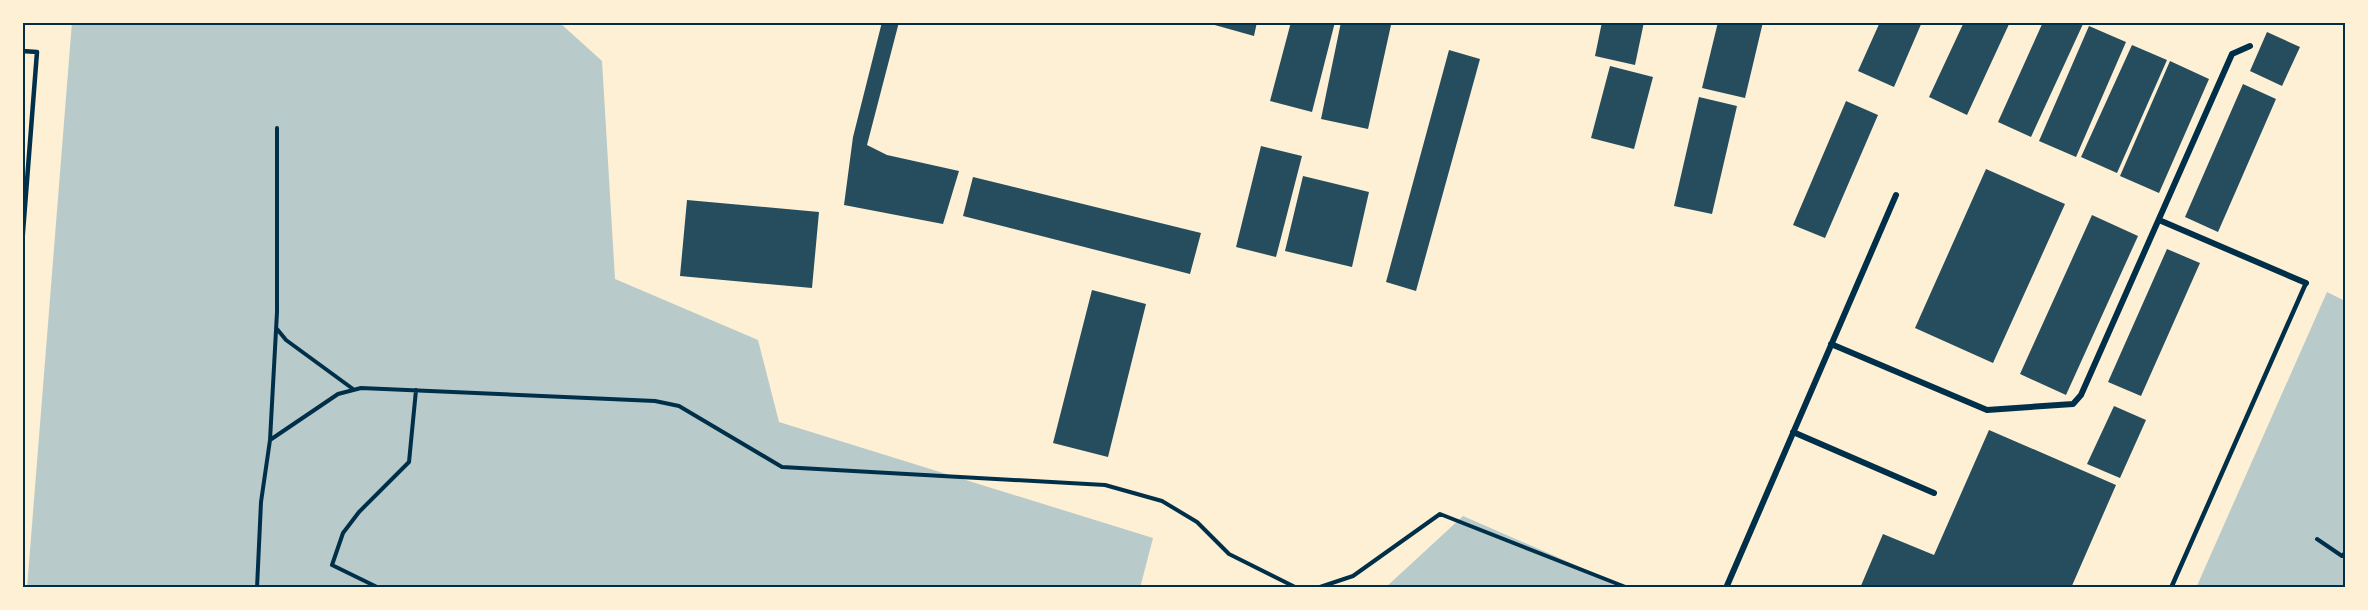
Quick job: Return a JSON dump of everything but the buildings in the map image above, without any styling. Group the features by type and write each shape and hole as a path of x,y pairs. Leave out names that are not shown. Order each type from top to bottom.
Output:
{"street":[{"path":"1831,344 1987,410 2073,404 2081,395 2232,54 2250,46"},
{"path":"1726,588 1896,195"},
{"path":"2159,220 2306,283"},
{"path":"1793,432 1935,494"}],"lane":[{"path":"22,51 37,52 22,245"},
{"path":"2170,588 2306,283"}],"path":[{"path":"257,588 261,502 270,440 276,329 277,128"},
{"path":"276,329 286,340 354,390"},
{"path":"270,440 338,394 354,390 416,390 655,401 680,406 782,467 1105,485 1162,501 1197,522 1229,554 1297,588"},
{"path":"379,588 332,565 343,533 359,512 409,462 416,390"},
{"path":"1317,588 1353,576 1440,514 1628,588"},
{"path":"2317,539 2342,556 2346,552"},
{"path":"1331,583 1338,588"}],"shaded area":[{"path":"72,22 560,23 602,61 615,279 758,340 779,422 1153,538 1140,588 27,588"},
{"path":"2327,292 2345,301 2345,587 2196,588"},
{"path":"1463,516 1626,587 1385,588"}]}
